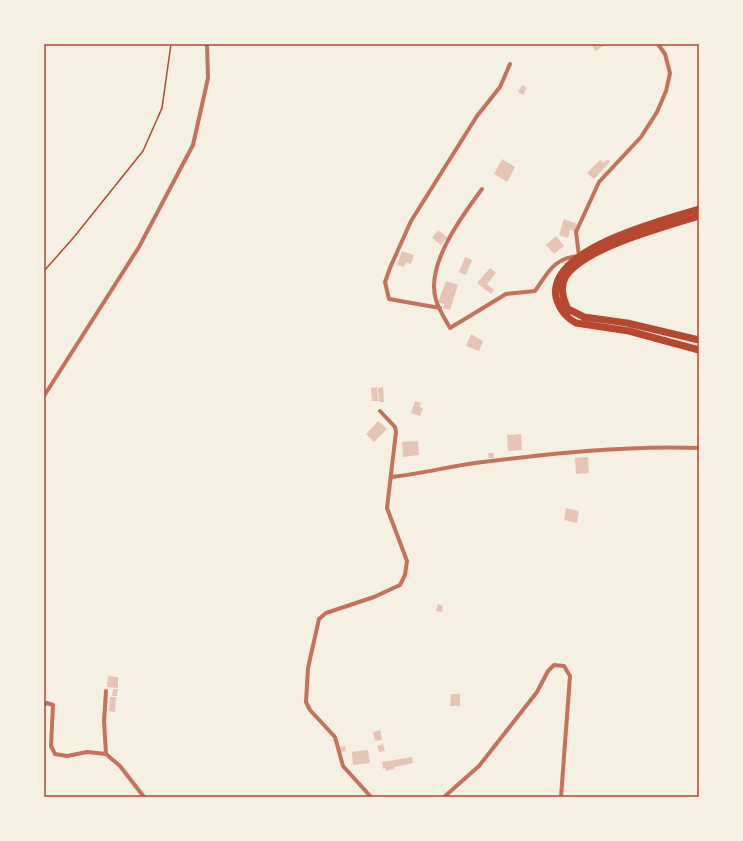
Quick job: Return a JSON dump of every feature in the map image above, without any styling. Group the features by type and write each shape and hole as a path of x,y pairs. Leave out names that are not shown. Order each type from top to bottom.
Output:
{"main road":[{"path":"699,209 626,233 579,256 564,270 556,288 558,304 569,319 576,323 637,333 699,350"},
{"path":"699,216 641,235 593,255 566,276 563,292 568,309 584,317 627,323 699,340"}],"street":[{"path":"44,396 139,246 193,146 208,78 207,44"},
{"path":"482,189 464,213 437,262 434,286 436,299 450,328 506,294 535,291 546,273 555,265 566,257 579,256 576,232 599,182 641,137 657,112 666,91 670,74 665,54 658,44"},
{"path":"440,308 389,298 385,282 411,221 477,116 500,87 510,64"},
{"path":"371,797 343,766 335,737 310,710 306,702 308,668 319,619 326,613 374,597 400,585 405,576 407,561 387,508 396,432 395,426 380,411"},
{"path":"391,477 426,473 474,464 606,450 668,447 699,448"},
{"path":"444,797 479,766 538,692 548,671 554,665 564,666 570,676 561,797"},
{"path":"106,690 104,721 106,754"},
{"path":"44,705 47,703 53,705 51,746 55,754 67,756 87,752 106,754 120,766 144,797"}],"path":[{"path":"44,271 74,237 143,151 162,108 171,44"}],"building":[{"path":"591,44 602,44 603,46 596,51"},
{"path":"522,85 527,88 523,95 518,92"},
{"path":"502,159 515,167 507,182 494,174"},
{"path":"608,159 610,162 594,179 587,173 600,160 604,163"},
{"path":"564,219 577,224 575,232 570,230 568,238 559,235"},
{"path":"438,230 447,237 441,245 432,238"},
{"path":"556,236 564,246 554,254 546,245"},
{"path":"402,251 414,255 411,264 406,262 404,267 397,265"},
{"path":"465,257 472,260 466,275 459,272"},
{"path":"490,268 496,273 487,284 494,290 491,294 477,283"},
{"path":"446,281 458,285 450,310 443,308 444,304 438,302"},
{"path":"471,334 483,341 479,351 466,346"},
{"path":"377,387 378,401 372,401 371,388"},
{"path":"383,387 384,402 379,402 378,388"},
{"path":"415,401 421,403 420,407 423,408 420,416 411,413"},
{"path":"378,421 387,429 374,442 366,434"},
{"path":"521,434 522,450 508,451 507,435"},
{"path":"418,441 419,455 403,457 402,442"},
{"path":"488,453 494,453 494,458 489,458"},
{"path":"588,457 589,473 576,474 575,458"},
{"path":"566,508 579,511 577,523 564,520"},
{"path":"438,604 443,606 442,612 436,611"},
{"path":"108,676 118,677 118,688 107,687"},
{"path":"113,689 118,689 117,696 112,696"},
{"path":"451,694 460,694 460,706 450,706"},
{"path":"110,697 116,697 115,712 109,711"},
{"path":"380,730 382,740 375,741 373,732"},
{"path":"383,744 385,751 379,752 377,746"},
{"path":"345,746 346,751 341,752 340,747"},
{"path":"368,750 370,763 353,765 352,752"},
{"path":"412,757 413,763 394,767 394,769 386,771 386,768 383,769 382,762"}]}
